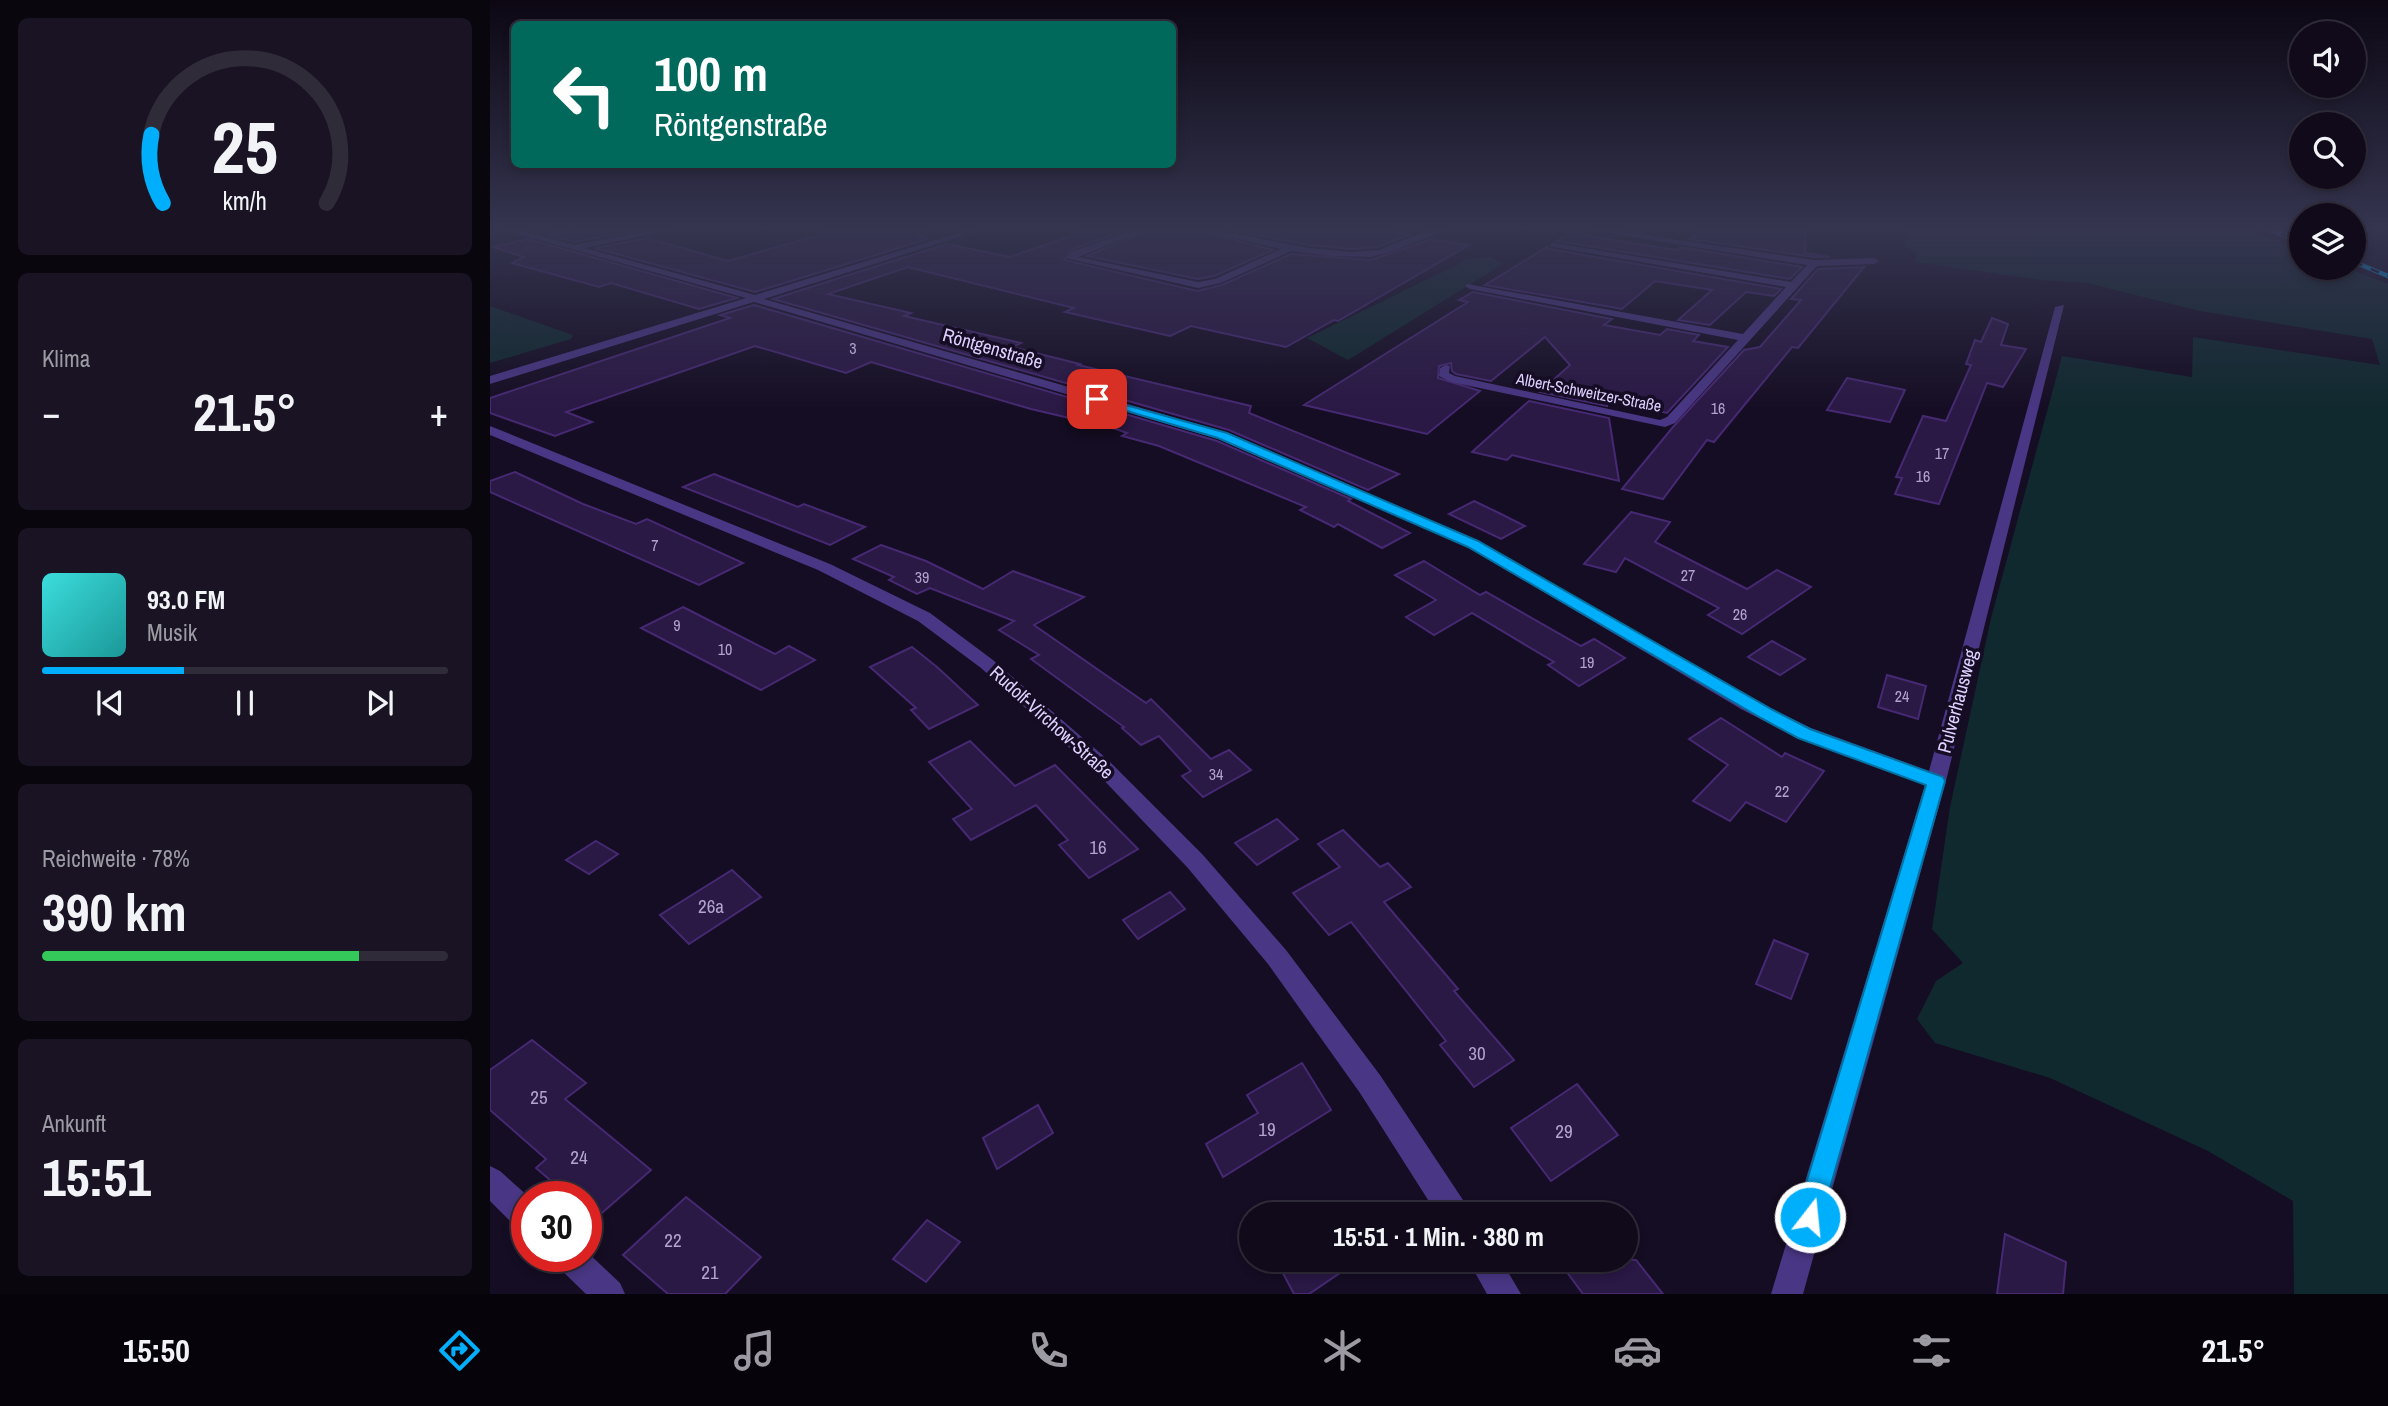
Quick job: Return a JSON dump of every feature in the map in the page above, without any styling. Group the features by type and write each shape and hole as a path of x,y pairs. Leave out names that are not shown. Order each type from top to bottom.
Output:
{"street":[{"name":"Röntgenstraße","path":"718,288 1223,436 1473,544 1748,705 1804,733 1936,781"},
{"path":"490,380 789,288"},
{"path":"1483,288 1745,338"},
{"name":"Albert-Schweitzer-Straße","path":"1446,368 1443,374 1451,379 1661,424 1671,420 1792,288"},
{"name":"Pulverhausweg","path":"1787,1294 1936,781 2060,307"},
{"name":"Rudolf-Virchow-Straße","path":"490,430 824,567 924,617 987,664 1100,764 1195,861 1277,957 1370,1084 1446,1202"},
{"path":"490,1181 511,1201"},
{"path":"586,1272 609,1294"},
{"path":"1491,1272 1505,1294"}],"green space":[{"path":"1409,288 1464,288 1348,360 1307,338"},
{"path":"2109,288 2388,288 2388,1294 2294,1294 2293,1201 2208,1151 2050,1078 1935,1043 1917,1019 1936,981 1963,963 1932,929 1950,807 1991,618 2062,356 2192,377 2193,337 2380,365 2372,339 2200,311"},
{"path":"490,306 573,335 571,339 490,363"}],"building":[{"path":"629,288 703,288 737,298 699,309"},
{"path":"742,288 767,288 755,292"},
{"path":"807,288 845,288 828,294 911,313 904,316 1021,343 1012,347 1080,364 1078,365 1251,406 1249,413 1399,474 1368,490 1229,430 773,299"},
{"path":"995,288 1186,288 1197,291 1208,288 1394,288 1286,347 1191,326 1170,336 1065,312 1074,308"},
{"path":"1504,288 1646,288 1622,309"},
{"path":"1702,288 1781,289 1774,296 1746,292 1710,325 1678,320 1712,290"},
{"path":"1801,288 1847,288 1798,348 1792,347 1714,442 1707,440 1663,499 1622,489 1673,427 1744,350 1760,347 1801,300 1791,299"},
{"path":"1473,292 1612,319 1604,325 1660,335 1667,329 1699,335 1693,341 1728,347 1667,413 1606,400 1607,406 1540,392 1570,365 1545,337 1491,381 1456,374 1452,371 1451,363 1439,366 1438,378 1480,391 1427,434 1304,405 1468,302 1459,300"},
{"path":"754,305 1217,441 1351,499 1348,501 1410,533 1382,548 1338,524 1334,527 1300,510 1306,507 1159,446 1122,436 1127,433 1116,429 1031,409 871,362 846,373 755,346 566,412 592,422 555,436 490,413 490,398 730,318 720,315"},
{"path":"1992,318 2008,324 2001,345 2026,349 2003,387 1987,383 1939,504 1895,494 1902,478 1896,477 1923,416 1946,421 1971,365 1966,364 1975,340 1981,342"},
{"path":"1847,378 1905,390 1890,422 1827,410"},
{"path":"1529,401 1609,418 1619,481 1512,455 1507,460 1472,452"},
{"path":"515,472 583,504 636,524 647,519 743,563 699,585 490,492 490,481"},
{"path":"714,474 798,507 804,504 865,527 830,545 683,487"},
{"path":"1474,501 1525,526 1501,539 1449,514"},
{"path":"1631,512 1670,522 1655,542 1747,589 1777,570 1811,587 1742,634 1708,615 1719,608 1625,558 1616,572 1584,564"},
{"path":"881,545 926,561 983,589 1013,571 1084,597 1034,625 1146,703 1151,699 1211,759 1229,750 1251,770 1203,797 1182,776 1191,771 1159,736 1141,745 1122,728 1124,727 1031,659 1039,655 999,630 1014,621 930,588 917,594 889,580 894,577 853,559"},
{"path":"1424,561 1480,595 1486,592 1581,646 1594,639 1625,658 1579,686 1548,665 1554,662 1472,613 1434,635 1406,617 1436,600 1395,575"},
{"path":"683,607 775,654 789,646 815,660 761,690 641,628"},
{"path":"1772,641 1805,659 1780,675 1748,657"},
{"path":"912,647 978,705 929,729 911,710 916,708 870,667"},
{"path":"1887,675 1926,686 1918,719 1878,707"},
{"path":"1721,718 1782,757 1785,753 1824,771 1786,822 1746,802 1730,821 1693,801 1728,765 1689,739"},
{"path":"970,741 1015,786 1055,765 1138,849 1089,878 1059,845 1068,840 1036,805 971,840 953,819 972,809 929,762"},
{"path":"1277,819 1298,839 1257,865 1235,843"},
{"path":"1343,830 1380,867 1388,863 1411,887 1384,902 1458,989 1454,991 1514,1060 1474,1087 1440,1045 1446,1041 1351,922 1329,935 1293,893 1340,867 1318,844"},
{"path":"596,841 618,854 589,874 566,860"},
{"path":"732,870 761,897 689,944 660,915"},
{"path":"1170,892 1185,909 1138,939 1123,920"},
{"path":"1774,940 1808,954 1791,999 1756,984"},
{"path":"532,1040 586,1083 565,1099 651,1170 602,1213 602,1181 551,1181 536,1168 546,1159 490,1110 490,1070"},
{"path":"1302,1063 1331,1110 1223,1177 1206,1144 1258,1113 1247,1095"},
{"path":"1577,1084 1618,1135 1551,1181 1511,1128"},
{"path":"1038,1105 1053,1133 997,1169 983,1138"},
{"path":"686,1197 761,1257 725,1294 668,1294 623,1255"},
{"path":"927,1220 960,1242 926,1282 893,1259"},
{"path":"2005,1234 2066,1262 2063,1294 1997,1294"},
{"path":"1638,1263 1663,1294 1583,1294 1567,1272 1638,1272"},
{"path":"1282,1272 1341,1272 1309,1294 1294,1294"}],"route":[{"path":"1097,399 1223,436 1473,544 1748,705 1804,733 1936,781 1810,1217"}]}
